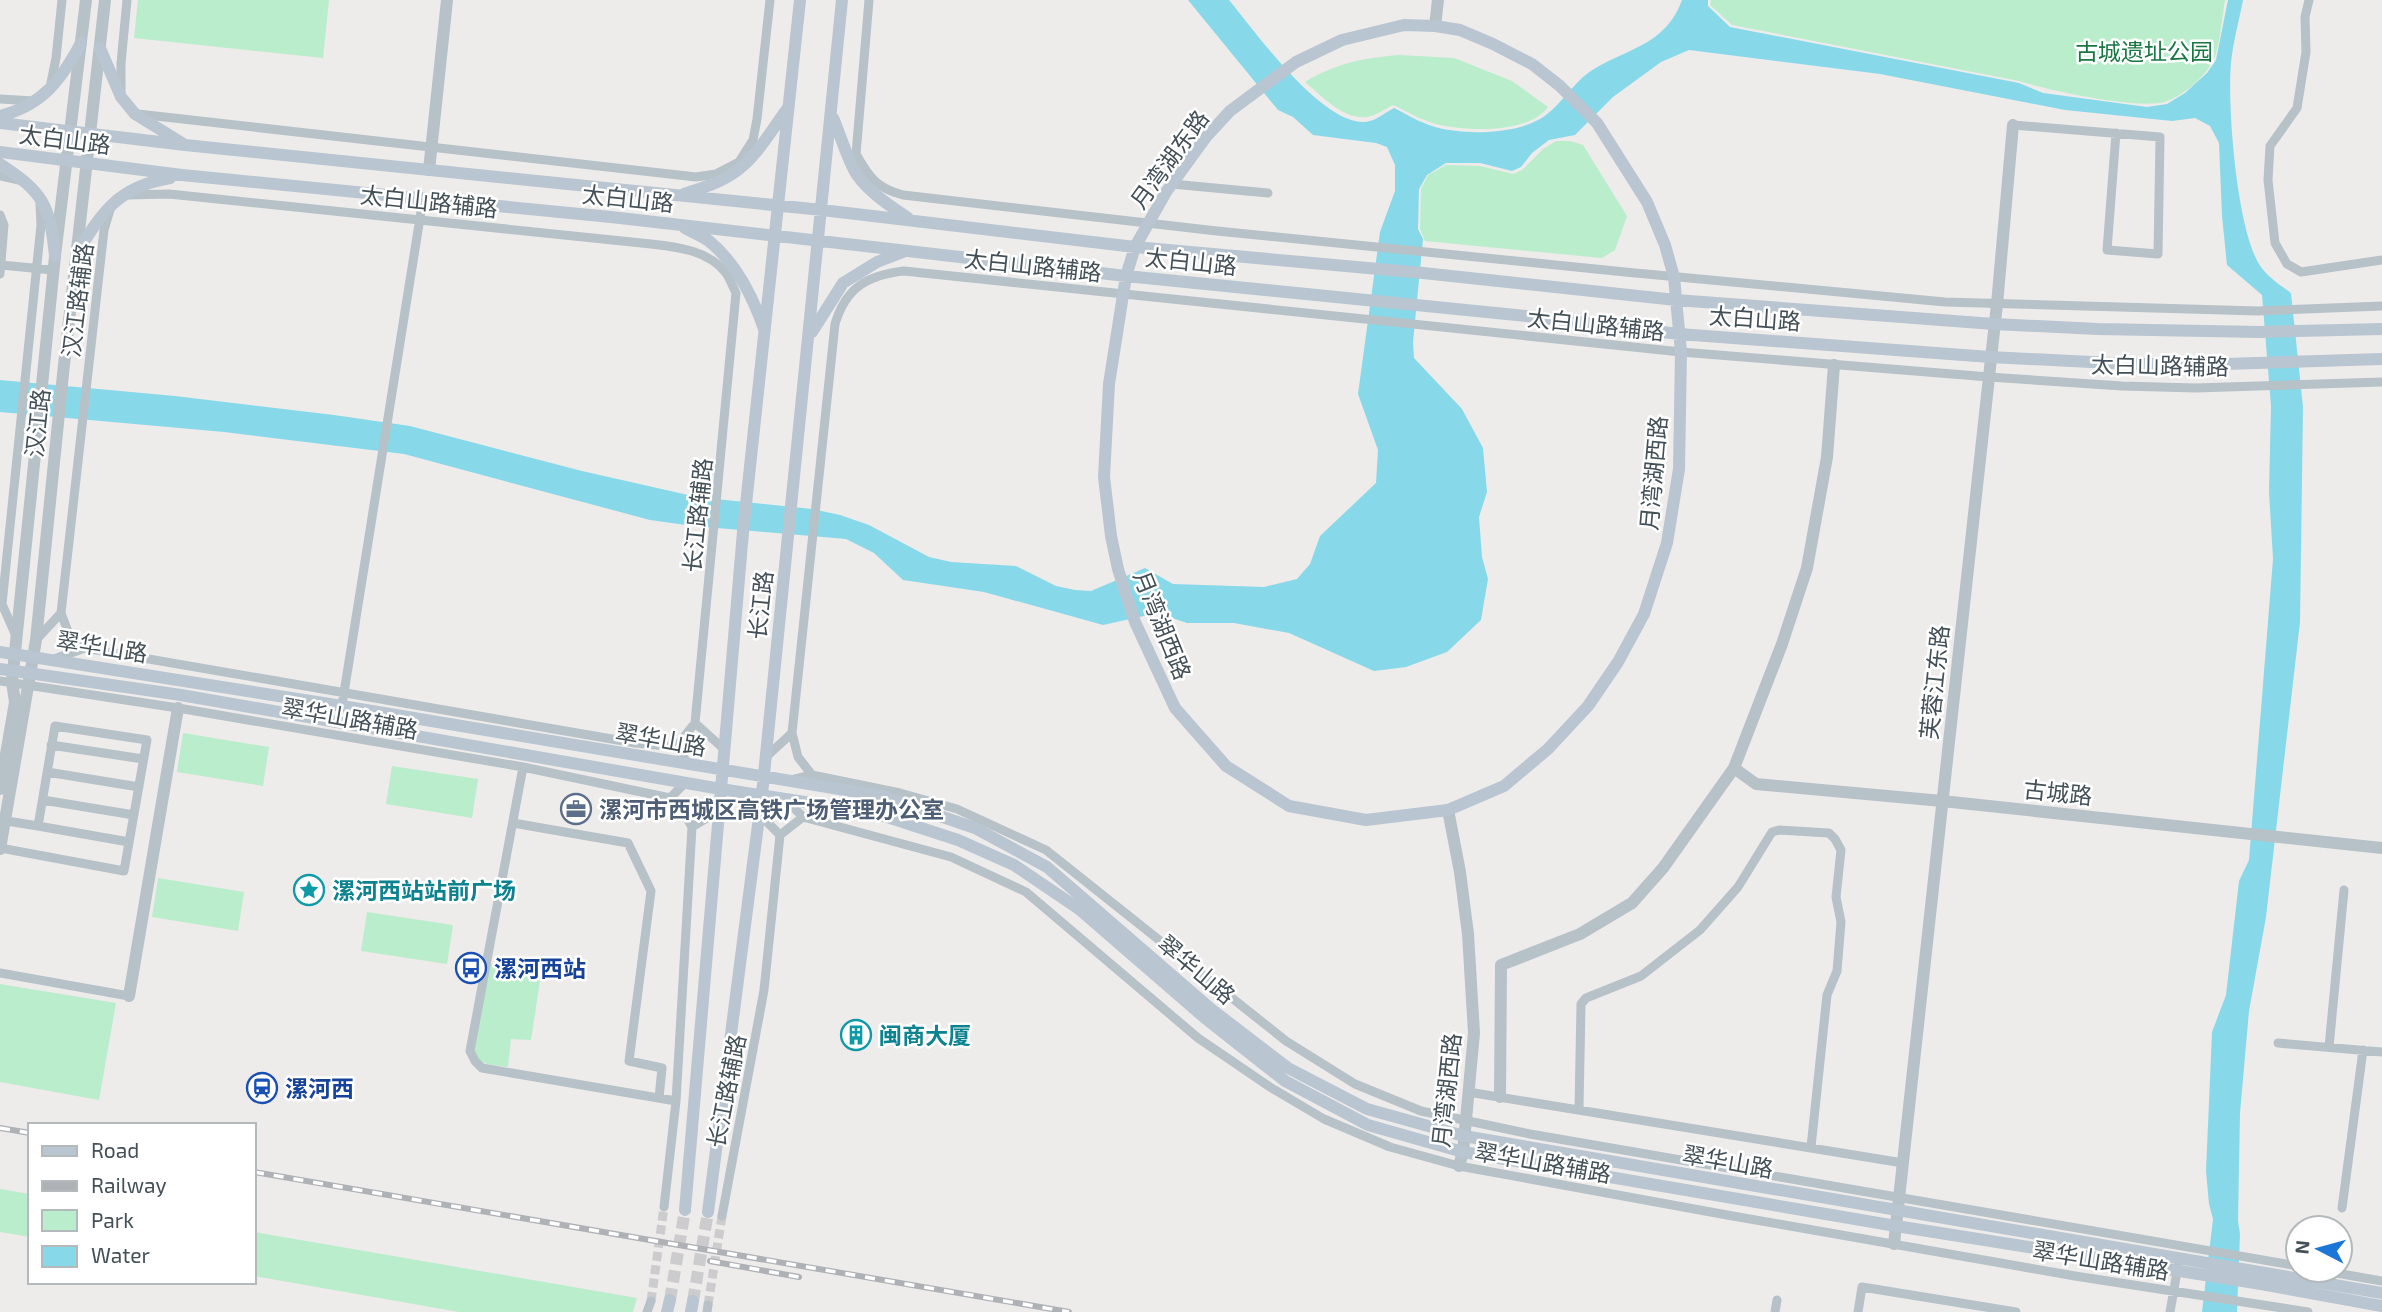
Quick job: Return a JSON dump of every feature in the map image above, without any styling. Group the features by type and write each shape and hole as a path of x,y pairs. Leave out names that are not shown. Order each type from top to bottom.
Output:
{"main road":[{"name":"长江路","path":"685,1210 743,532 800,0"},
{"name":"长江路","path":"708,1212 764,776 842,0"},
{"name":"月湾湖东路","path":"1135,247 1172,184 1206,137 1251,93 1296,62 1342,40 1404,25 1435,26 1460,30 1532,64 1560,86 1597,123 1647,202 1665,245 1674,277 1676,300"},
{"path":"0,116 36,101 50,90 66,70 81,43"},
{"path":"100,47 121,97 135,114 185,145"},
{"path":"680,195 720,181 736,172 748,161 789,108"},
{"path":"832,114 856,173 865,185 911,220"},
{"name":"太白山路","path":"0,124 822,210 1135,247 1423,273 1676,300 2097,329 2260,332 2382,329"},
{"name":"太白山路","path":"0,152 182,175 678,225 1126,276 1679,334 1990,358 2111,363 2309,363 2382,359"},
{"path":"0,164 28,182 40,197 52,227 55,256"},
{"path":"77,253 95,223 121,196 148,182 182,175"},
{"path":"678,225 708,240 729,262 754,301 765,332"},
{"name":"月湾湖西路","path":"1135,247 1126,276 1109,384 1104,477 1118,569 1135,622 1175,708 1226,766 1289,806 1366,820 1448,810 1504,786 1548,749 1588,706 1618,662 1644,614 1667,543 1679,469 1681,352 1676,300"},
{"path":"809,338 843,284 877,262 907,251"},
{"name":"翠华山路","path":"0,652 343,700 689,765 881,796 975,828 1047,867 1210,1009 1288,1069 1367,1109 1464,1136 1899,1205 2200,1263 2382,1293"},
{"name":"翠华山路","path":"6,676 181,695 685,783 875,813 958,840 1014,865 1079,909 1205,1018 1285,1081 1368,1125 1463,1152 1896,1226 2179,1259"},
{"name":"翠华山路","path":"2258,1272 2382,1307"}],"street":[{"path":"50,90 62,0"},
{"name":"汉江路","path":"0,789 15,702 6,676 15,654 17,638 53,270 86,0"},
{"name":"汉江路","path":"0,849 2,821 31,679 36,640 105,0"},
{"path":"121,97 127,0"},
{"path":"429,170 447,0"},
{"path":"135,114 696,177 716,174 739,162 753,140 770,0"},
{"path":"869,0 856,154 867,174 884,190 903,195 1377,247 1945,302 2258,311 2382,306"},
{"path":"1435,26 1438,0"},
{"path":"2309,0 2305,17 2306,52 2297,108 2270,146 2268,180 2275,243 2287,264 2301,272 2382,260"},
{"path":"0,99 36,101"},
{"path":"2013,125 2116,133 2160,137 2158,254 2107,250 2116,133"},
{"name":"芙蓉江东路","path":"1894,1244 1997,303 2013,125"},
{"path":"0,176 28,182"},
{"path":"1172,184 1268,193"},
{"name":"太白山路辅路","path":"121,196 169,194 688,249 710,260 725,273"},
{"name":"汉江路辅路","path":"17,638 1,605 41,225 40,197"},
{"path":"343,700 423,199"},
{"name":"汉江路辅路","path":"61,613 104,230 111,205"},
{"path":"0,215 4,225 1,270 53,270"},
{"name":"太白山路辅路","path":"792,733 835,324 839,308 855,288 878,274 904,271 1681,352 1989,377 2196,388 2382,382"},
{"name":"长江路辅路","path":"695,723 736,293 725,273"},
{"path":"1500,1097 1501,965 1580,934 1632,902 1663,868 1734,768 1782,644 1807,568 1827,457 1834,365"},
{"path":"36,640 61,613 70,637 85,648"},
{"name":"翠华山路辅路","path":"53,659 85,648 343,700 676,747"},
{"name":"翠华山路辅路","path":"31,679 178,708 523,767 670,798"},
{"path":"0,973 129,996 178,708"},
{"path":"689,765 676,747 695,723 725,750"},
{"path":"0,849 124,871 146,740 55,726 38,826"},
{"path":"766,757 792,733 798,757 812,775"},
{"path":"51,745 143,759"},
{"path":"523,767 470,1051 475,1062 482,1068 676,1101"},
{"name":"古城路","path":"1734,768 1756,784 1942,801 2382,849"},
{"path":"47,772 139,787"},
{"name":"翠华山路辅路","path":"790,781 812,775 900,793 957,809 1046,850 1286,1041 1355,1084 1421,1111 1899,1205"},
{"path":"685,783 670,798 692,827 719,811"},
{"path":"759,814 780,835 803,817 784,797"},
{"path":"43,800 134,815"},
{"name":"月湾湖西路","path":"1448,810 1468,934 1474,1033 1463,1152 1459,1166"},
{"name":"翠华山路辅路","path":"803,817 951,857 1026,892 1198,1038 1270,1087 1324,1119 1390,1147 1459,1166 1894,1244 2308,1312"},
{"path":"2,821 129,842"},
{"path":"513,823 628,843 651,891 629,1061 662,1068 659,1098"},
{"name":"长江路辅路","path":"664,1207 676,1101 692,827"},
{"path":"1579,1109 1581,1004 1586,998 1641,976 1700,930 1738,887 1772,832 1779,830 1829,833 1841,850 1836,897 1841,922 1837,971 1826,995 1811,1147"},
{"name":"长江路辅路","path":"722,1216 764,990 780,835"},
{"path":"2329,1047 2344,890"},
{"path":"2278,1043 2382,1052"},
{"path":"2342,1208 2363,1050"},
{"path":"1468,1092 1903,1163"},
{"path":"2170,1312 2179,1259"},
{"name":"翠华山路辅路","path":"2179,1259 2258,1272 2284,1268"},
{"path":"2354,1276 2382,1281"},
{"path":"1858,1312 1862,1287 2016,1312"},
{"path":"1775,1312 1777,1300"},
{"path":"647,1312 651,1301"}],"green space":[{"path":"138,0 329,0 323,58 134,38"},
{"name":"古城遗址公园","path":"1711,0 2225,0 2217,50 2208,69 2180,95 2167,101 2137,103 2094,98 1732,25 1710,5"},
{"path":"1399,55 1454,58 1512,81 1548,107 1539,116 1511,126 1461,128 1428,121 1393,105 1370,116 1350,115 1333,106 1305,82 1350,62"},
{"path":"1556,141 1583,145 1627,216 1615,250 1602,258 1425,241 1420,229 1421,189 1428,175 1446,165 1480,166 1513,174 1522,170 1543,149"},
{"path":"183,733 269,747 263,786 177,772"},
{"path":"392,766 478,779 472,818 386,804"},
{"path":"158,878 244,892 238,931 152,917"},
{"path":"367,912 453,925 447,964 361,951"},
{"path":"489,963 526,969 540,981 531,1040 511,1039 508,1067 484,1063 474,1053"},
{"path":"0,984 116,1003 99,1100 0,1082"},
{"path":"0,1189 28,1194 28,1237 0,1232"},
{"path":"256,1232 637,1298 633,1312 459,1312 256,1276"}],"water":[{"path":"1188,0 1229,0 1273,55 1313,96 1333,111 1353,120 1370,121 1394,108 1432,126 1459,131 1491,132 1522,127 1546,115 1588,73 1655,37 1675,16 1682,0 1708,0 1708,6 1730,27 2019,83 2043,93 2147,107 2167,104 2185,93 2207,73 2216,60 2228,0 2243,0 2232,55 2230,83 2232,136 2239,196 2251,247 2259,264 2269,277 2291,293 2303,407 2300,622 2266,917 2249,1011 2240,1113 2237,1312 2202,1312 2213,1219 2206,1171 2212,1032 2226,995 2239,881 2249,860 2273,559 2269,492 2271,406 2262,295 2227,265 2219,143 2210,126 2195,118 2172,121 2065,110 1880,74 1689,50 1661,62 1613,97 1575,135 1549,140 1532,153 1521,167 1512,171 1480,163 1446,163 1427,175 1419,189 1418,229 1423,239 1413,342 1414,358 1462,409 1483,448 1487,492 1479,517 1482,557 1488,579 1481,620 1447,652 1406,667 1374,671 1289,633 1234,623 1187,623 1157,613 1103,625 984,592 903,580 874,553 846,539 650,520 404,454 224,432 0,412 0,380 175,396 334,415 410,426 582,471 697,497 812,509 840,515 869,525 929,557 951,562 1016,566 1056,586 1075,590 1091,591 1145,568 1173,584 1264,587 1297,579 1310,564 1320,536 1376,483 1378,450 1358,394 1380,232 1395,191 1395,165 1387,147 1376,143 1313,135 1293,117 1278,110"}],"tunnel":[{"path":"651,1301 664,1207"},
{"path":"670,1300 685,1210"},
{"path":"693,1301 708,1212"},
{"path":"708,1305 722,1216"}],"railway":[{"path":"0,1128 28,1133"},
{"path":"256,1172 1069,1312"},
{"path":"710,1261 799,1277"}],"place":[{"name":"漯河市西城区高铁广场管理办公室","path":"576,809"},
{"name":"漯河西站站前广场","path":"309,890"},
{"name":"漯河西站","path":"471,968"},
{"name":"闽商大厦","path":"856,1035"},
{"name":"漯河西","path":"262,1088"}]}
